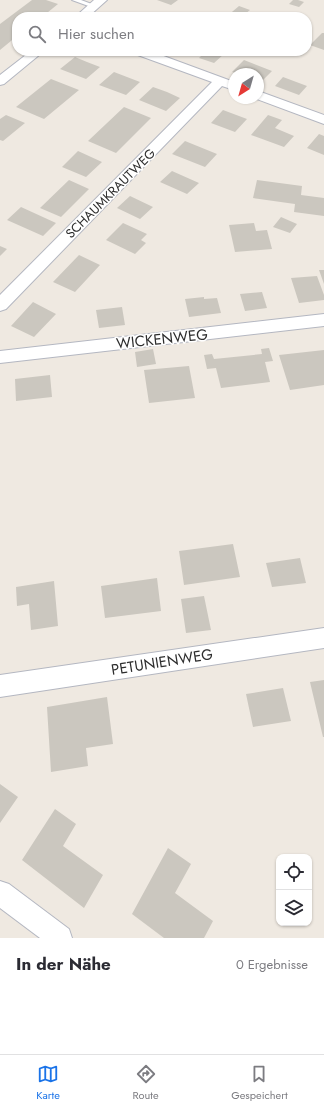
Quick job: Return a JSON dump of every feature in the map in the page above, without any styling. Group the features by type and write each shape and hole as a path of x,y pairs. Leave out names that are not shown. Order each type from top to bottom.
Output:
{"street":[{"path":"87,12 98,3"},
{"path":"0,81 32,56"},
{"path":"152,56 228,84"},
{"name":"SCHAUMKRAUTWEG","path":"0,305 220,81"},
{"path":"264,97 324,120"},
{"name":"WICKENWEG","path":"0,357 324,320"},
{"name":"PETUNIENWEG","path":"0,686 324,638"},
{"path":"0,892 60,938"}],"lane":[{"path":"75,0 98,3"}],"building":[{"path":"32,0 46,0 58,4 48,12 16,12"},
{"path":"157,0 178,0 171,5"},
{"path":"293,0 304,2 299,7 289,4"},
{"path":"239,6 250,10 248,12 232,12"},
{"path":"12,15 12,40 0,50 0,24"},
{"path":"322,33 324,33 324,50 312,46 312,43"},
{"path":"201,56 222,56 214,63 199,58"},
{"path":"75,57 100,67 86,79 60,69"},
{"path":"244,60 272,71 264,79 264,68 236,68"},
{"path":"114,72 140,82 126,95 99,85"},
{"path":"283,77 307,86 299,95 275,86"},
{"path":"51,79 79,90 44,119 16,107"},
{"path":"153,87 180,98 166,111 139,100"},
{"path":"124,107 151,118 116,153 88,141"},
{"path":"223,110 247,119 235,132 211,123"},
{"path":"6,115 25,123 3,141 0,140 0,119"},
{"path":"268,115 282,120 275,128 294,136 284,147 251,135"},
{"path":"319,134 324,136 324,155 307,148"},
{"path":"185,141 217,154 205,167 172,154"},
{"path":"78,151 102,162 86,177 62,167"},
{"path":"172,171 199,183 187,194 160,182"},
{"path":"69,180 89,189 61,217 40,208"},
{"path":"257,180 302,186 301,195 324,198 324,216 294,212 295,204 253,198"},
{"path":"130,196 153,207 140,219 117,208"},
{"path":"21,207 56,223 43,236 7,220"},
{"path":"281,217 297,224 290,233 273,227"},
{"path":"123,223 147,234 141,240 146,243 135,254 106,240"},
{"path":"254,223 256,231 267,230 272,249 235,252 229,225"},
{"path":"0,246 7,249 0,256"},
{"path":"79,255 100,265 75,292 53,282"},
{"path":"319,270 324,270 324,284"},
{"path":"317,276 324,295 324,300 299,303 291,278"},
{"path":"262,292 267,308 245,311 240,294"},
{"path":"204,297 204,299 217,298 221,313 189,317 185,299"},
{"path":"33,302 56,314 34,337 11,326"},
{"path":"122,307 125,325 99,328 96,310"},
{"path":"269,348 273,361 265,362 270,382 221,388 216,368 207,369 204,355 212,354 214,359 262,354 261,349"},
{"path":"153,349 156,364 137,367 135,352"},
{"path":"324,350 324,385 290,390 279,355"},
{"path":"189,366 195,398 149,403 144,370"},
{"path":"50,375 52,397 16,401 15,379"},
{"path":"233,544 240,577 184,585 179,551"},
{"path":"300,558 306,583 272,587 266,563"},
{"path":"157,578 161,611 105,618 101,586"},
{"path":"54,581 58,626 31,630 29,604 17,606 16,587"},
{"path":"204,596 211,630 186,633 181,599"},
{"path":"324,680 324,737 323,737 310,682"},
{"path":"283,688 291,721 253,727 246,694"},
{"path":"107,697 113,744 86,748 88,766 51,772 47,707"},
{"path":"0,784 18,797 0,823"},
{"path":"55,809 76,824 63,846 103,875 84,908 22,860"},
{"path":"168,848 191,864 175,893 213,921 204,938 164,938 132,914"}]}
